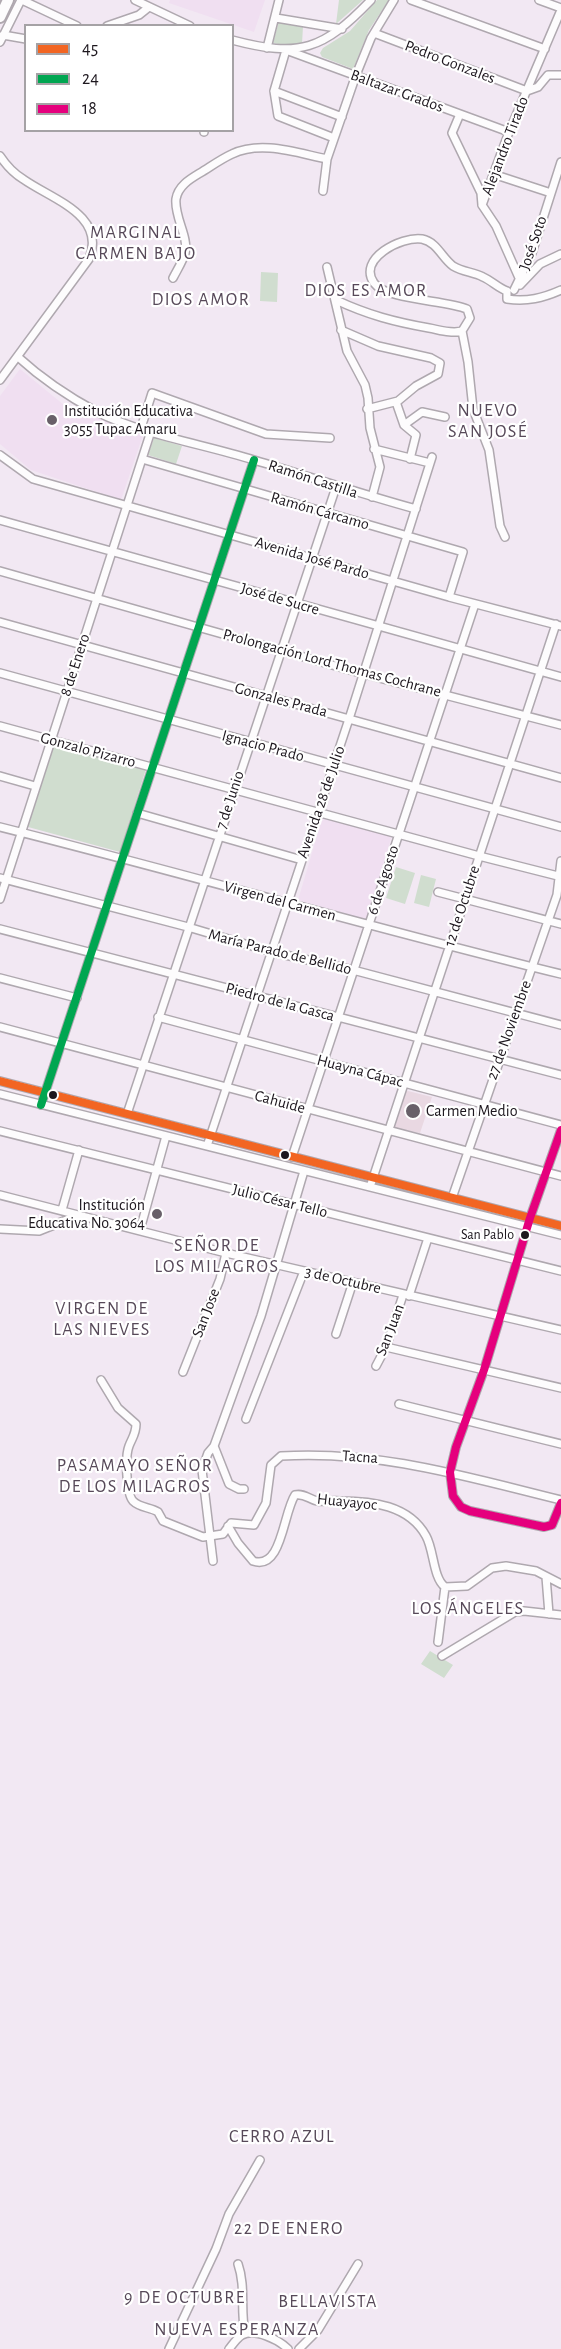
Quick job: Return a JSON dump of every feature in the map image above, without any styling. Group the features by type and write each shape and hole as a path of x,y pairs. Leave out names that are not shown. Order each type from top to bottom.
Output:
{"highway":[{"path":"0,17 8,0"}],"street":[{"path":"24,39 2,39 21,0 73,24"},
{"path":"135,0 151,4 186,24"},
{"path":"267,48 279,0"},
{"path":"234,40 286,50 310,47 342,29 371,0"},
{"path":"323,191 327,159 356,75 374,33 394,0"},
{"path":"411,0 545,49"},
{"path":"539,0 561,9"},
{"path":"113,24 139,15 151,4"},
{"name":"Alejandro Tirado","path":"520,280 496,226 482,205 508,132 561,9"},
{"path":"276,18 342,29"},
{"name":"Pedro Gonzales","path":"374,33 527,91"},
{"path":"286,50 274,91 276,111 280,118 334,138"},
{"name":"Baltazar Grados","path":"286,50 508,132"},
{"path":"527,91 538,87 548,75 561,75"},
{"path":"274,91 342,117"},
{"path":"460,114 452,133 481,194 482,205"},
{"path":"173,278 186,252 178,219 176,196 189,180 232,154 246,149 273,149 327,159"},
{"path":"0,156 21,179 79,214 86,221 92,236 92,252 89,260 0,380"},
{"name":"José Soto","path":"510,290 520,280 532,253 561,162"},
{"path":"494,174 551,193"},
{"path":"505,537 500,526 489,450 473,409 462,330 470,318 467,309 390,293 378,287 372,279 371,271 383,251 402,240 424,240 433,244 456,268 481,276 510,290"},
{"path":"561,254 540,264 510,290 507,299 524,301 561,290"},
{"path":"327,267 347,351 365,385 368,398 367,409 374,449 380,467 372,497"},
{"path":"336,300 367,315 400,323 450,332 462,330"},
{"path":"341,330 378,346 435,359 441,365 438,374 396,402 367,409"},
{"name":"Ramón Castilla","path":"18,357 35,372 89,407 141,428 416,509"},
{"path":"141,428 152,393 266,434 330,438"},
{"path":"374,449 410,459 416,435 404,425 396,402"},
{"path":"404,425 422,412 445,417"},
{"name":"8 de Enero","path":"0,899 3,879 21,832 151,431"},
{"name":"Avenida José Pardo","path":"0,456 33,479 449,597 558,625"},
{"name":"Ramón Cárcamo","path":"142,459 463,552 449,597"},
{"name":"Avenida 28 de Julio","path":"207,1146 334,766 431,460 410,459"},
{"path":"41,1105 254,460"},
{"name":"7 de Junio","path":"127,1114 336,487"},
{"name":"José de Sucre","path":"0,520 561,677"},
{"name":"Prolongación Lord Thomas Cochrane","path":"0,571 364,674 561,725"},
{"name":"6 de Agosto","path":"292,1157 475,604"},
{"name":"Gonzales Prada","path":"0,622 561,778"},
{"name":"12 de Octubre","path":"369,1187 540,671 558,625"},
{"name":"Ignacio Prado","path":"0,673 561,827"},
{"name":"Gonzalo Pizarro","path":"0,726 558,876"},
{"path":"0,776 35,786"},
{"path":"137,813 302,860"},
{"name":"Virgen del Carmen","path":"0,827 561,974"},
{"name":"27 de Noviembre","path":"452,1198 556,895 561,861"},
{"name":"María Parado de Bellido","path":"3,879 188,927 272,952 354,970 561,1025"},
{"path":"438,892 561,924"},
{"name":"Piedro de la Gasca","path":"0,929 561,1075"},
{"path":"0,978 76,998"},
{"name":"Huayna Cápac","path":"158,1017 561,1125"},
{"name":"Cahuide","path":"0,1027 561,1176"},
{"path":"0,1081 561,1226"},
{"path":"0,1094 561,1235"},
{"path":"561,1130 527,1227 484,1370 456,1447 450,1472 453,1496 461,1507 470,1511 544,1527 552,1525 561,1502"},
{"name":"Julio César Tello","path":"0,1131 561,1271"},
{"path":"140,1230 166,1136"},
{"path":"62,1210 79,1150"},
{"path":"213,1561 202,1470 208,1453 214,1446 247,1358 304,1171"},
{"name":"3 de Octubre","path":"0,1195 226,1253 561,1330"},
{"path":"0,1229 39,1231 70,1219 92,1218"},
{"name":"San Juan","path":"376,1366 386,1347 428,1238"},
{"name":"San Jose","path":"183,1372 220,1279 226,1253"},
{"path":"246,1419 304,1270"},
{"path":"336,1334 353,1282"},
{"path":"386,1347 561,1388"},
{"path":"101,1380 118,1408 136,1424 134,1438 129,1446 127,1465 128,1492 131,1498 141,1506 159,1512 163,1521 203,1537 210,1537"},
{"path":"399,1404 561,1444"},
{"path":"214,1446 229,1484 244,1489"},
{"name":"Tacna","path":"210,1537 223,1534 228,1526 235,1523 250,1526 256,1522 266,1503 271,1465 281,1456 326,1455 374,1458 450,1472 561,1502"},
{"name":"Huayayoc","path":"228,1526 238,1544 253,1561 266,1562 273,1557 289,1507 293,1498 298,1494 318,1501 382,1505 409,1516 421,1529 428,1541 440,1584 445,1587"},
{"path":"438,1642 445,1587 467,1586 492,1568 506,1566 536,1571 561,1584"},
{"path":"546,1577 549,1614"},
{"path":"442,1656 515,1612 525,1611 561,1616"},
{"path":"169,2349 216,2249 226,2221 260,2160"},
{"path":"229,2349 242,2336 242,2280 238,2264"},
{"path":"299,2349 318,2330 358,2264"},
{"path":"242,2336 270,2338 288,2349"}],"shaded area":[{"path":"170,0 265,0 254,32 169,3"},
{"name":"Institución Educativa 3055 Tupac Amaru","path":"20,369 64,405 143,435 121,500 31,470 0,444 0,396"},
{"path":"323,816 392,835 367,920 298,900"},
{"name":"Carmen Medio","path":"405,1092 432,1097 420,1133 395,1128 394,1124"}],"green space":[{"path":"339,0 363,0 336,24"},
{"path":"377,0 389,0 369,30 353,69 322,57 320,53 323,48 350,31"},
{"path":"279,21 303,26 302,44 288,46 273,43"},
{"path":"261,272 278,273 277,302 260,301"},
{"path":"154,438 182,446 176,464 148,455"},
{"path":"54,743 146,769 120,852 28,827"},
{"path":"396,867 415,873 405,904 386,898"},
{"path":"421,875 436,879 429,907 414,903"},
{"path":"430,1651 453,1665 444,1678 421,1664"}],"transit line":[{"name":"24","path":"41,1105 254,460"},
{"name":"45","path":"0,1081 561,1226"},
{"name":"18","path":"561,1130 530,1218 450,1472 453,1496 461,1507 470,1511 544,1527 552,1525 561,1503"}],"place":[{"name":"Institución Educativa 3055 Tupac Amaru","path":"52,420"},
{"name":"Carmen Medio","path":"413,1111"},
{"name":"Institución Educativa No. 3064","path":"157,1214"},
{"name":"San Pablo","path":"525,1235"}],"district":[{"name":"MARGINAL CARMEN BAJO","path":"136,243"},
{"name":"DIOS ES AMOR","path":"366,291"},
{"name":"DIOS AMOR","path":"201,300"},
{"name":"NUEVO SAN JOSÉ","path":"488,421"},
{"name":"SEÑOR DE LOS MILAGROS","path":"217,1256"},
{"name":"VIRGEN DE LAS NIEVES","path":"102,1319"},
{"name":"PASAMAYO SEÑOR DE LOS MILAGROS","path":"135,1476"},
{"name":"LOS ÁNGELES","path":"468,1609"},
{"name":"CERRO AZUL","path":"282,2137"},
{"name":"22 DE ENERO","path":"289,2229"},
{"name":"9 DE OCTUBRE","path":"185,2298"},
{"name":"BELLAVISTA","path":"328,2302"},
{"name":"NUEVA ESPERANZA","path":"237,2330"}]}
